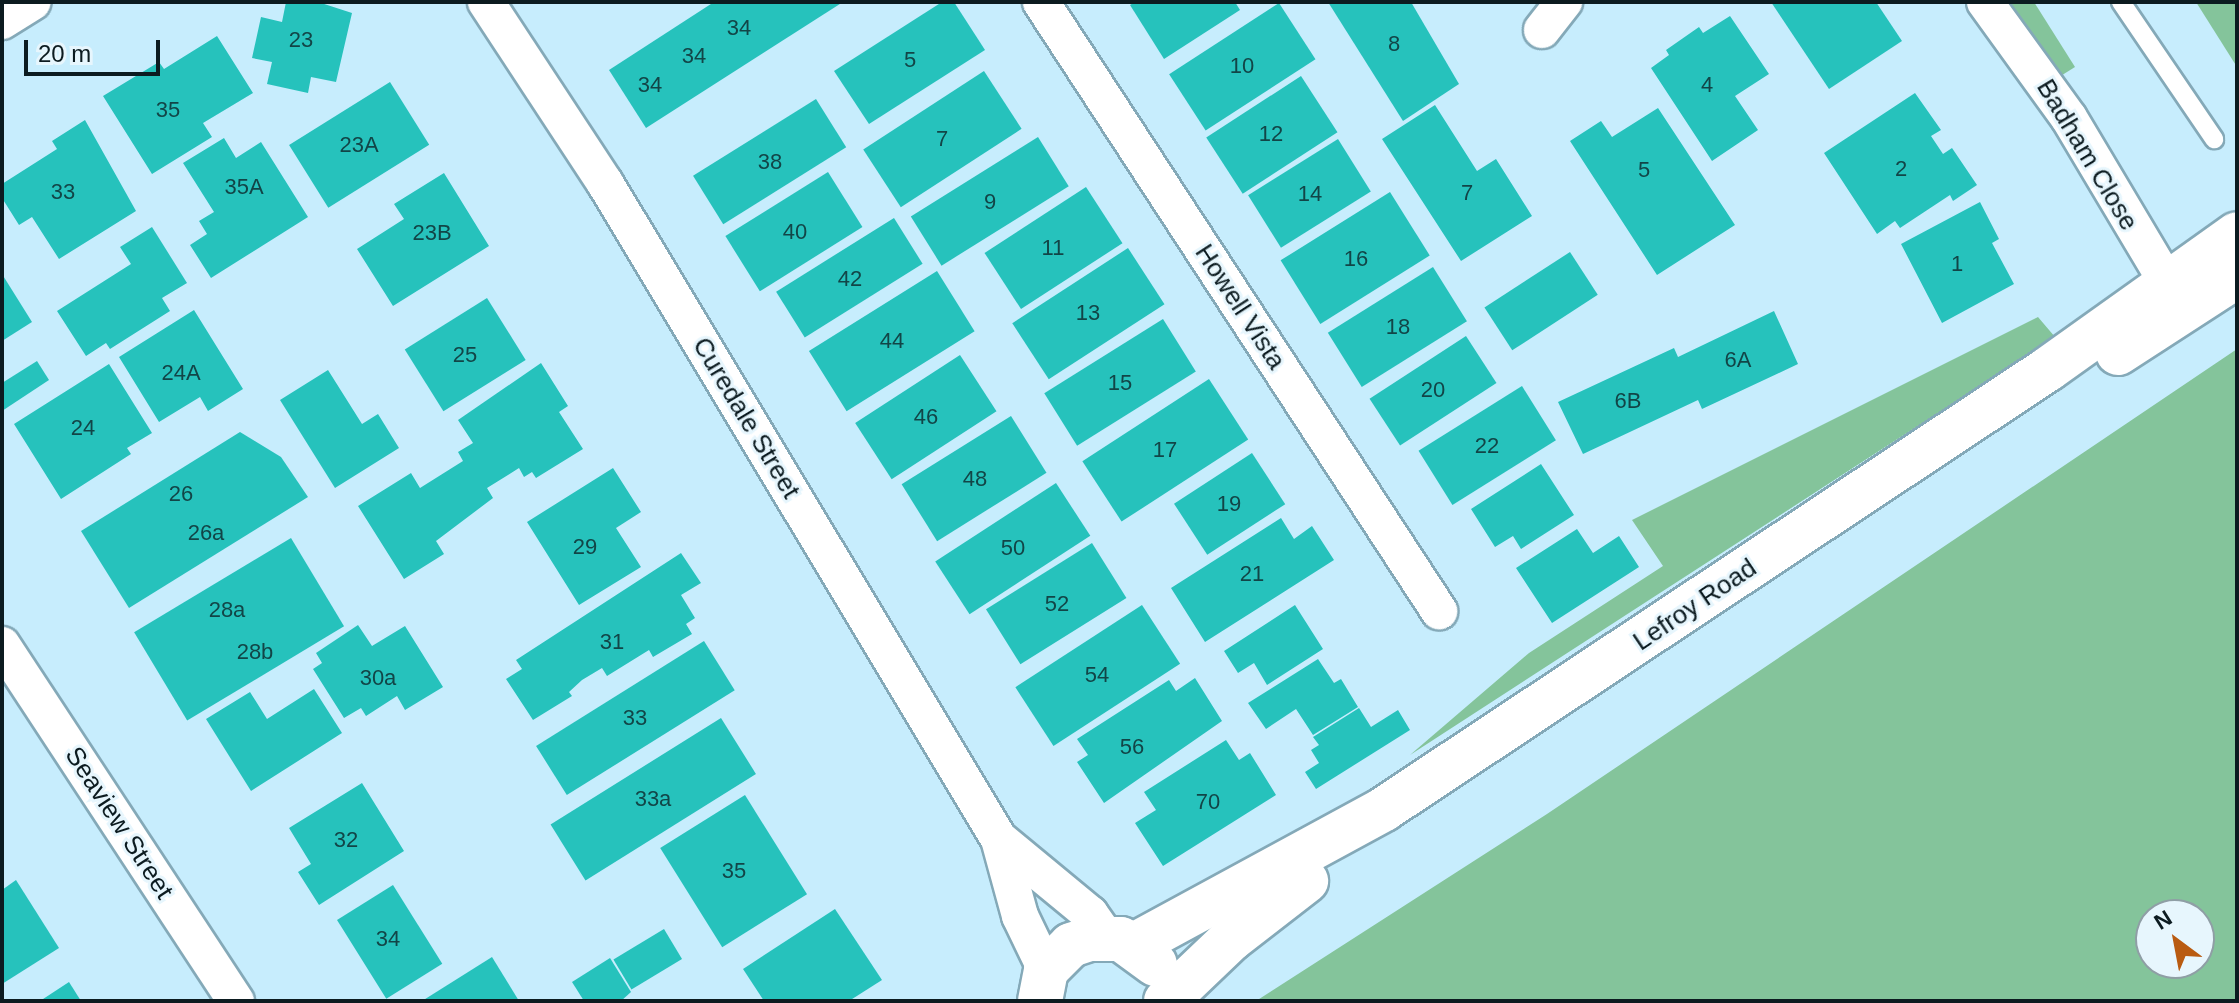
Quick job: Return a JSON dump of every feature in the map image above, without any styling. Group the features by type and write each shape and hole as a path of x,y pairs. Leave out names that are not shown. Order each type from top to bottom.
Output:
{"street":[{"path":"2,21 32,2"},
{"name":"Howell Vista","path":"1041,2 1439,611"},
{"path":"1542,30 1564,2"},
{"name":"Badham Close","path":"1985,2 2069,118 2175,297"},
{"name":"Curedale Street","path":"494,4 999,839 1043,986"},
{"name":"Lefroy Road","path":"1120,941 1158,969 1166,1001 1243,928 1320,872 1396,828 2175,297 2237,234"},
{"name":"Lefroy Road","path":"1043,986 1071,945 1120,941 1384,809 2023,386 2175,297 2237,276"},
{"name":"Seaview Street","path":"2,645 236,1001"},
{"name":"Curedale Street","path":"999,839 1120,941"}],"lane":[{"path":"2121,2 2214,139"}],"green space":[{"path":"2009,2 2034,2 2075,67 2059,77"},
{"path":"2196,2 2237,2 2237,67"},
{"path":"2038,317 2055,337 1410,755 1529,653 1663,566 1632,520"},
{"path":"2237,349 2237,1001 1256,1001 1547,814"}],"building":[{"path":"286,2 318,2 352,13 336,82 311,77 308,93 267,84 272,62 252,58 261,17 282,22"},
{"path":"714,2 843,2 646,128 609,70"},
{"path":"942,2 954,2 985,50 869,124 834,71"},
{"path":"1135,2 1235,2 1240,10 1164,59 1130,5"},
{"path":"1328,2 1411,2 1459,84 1403,121"},
{"path":"1771,2 1876,2 1902,41 1829,89"},
{"path":"1279,3 1315,59 1206,131 1169,74"},
{"path":"1730,16 1769,74 1735,96 1758,130 1712,161 1651,68 1669,55 1666,50 1699,27 1703,33"},
{"path":"217,36 253,93 203,123 212,137 152,174 103,96 159,62 164,69"},
{"path":"984,71 1022,129 901,207 863,149"},
{"path":"1301,76 1337,132 1243,194 1206,138"},
{"path":"390,82 429,145 328,208 289,145"},
{"path":"1915,93 1941,130 1931,136 1943,154 1952,148 1977,185 1953,201 1950,195 1900,228 1895,221 1877,234 1824,153"},
{"path":"816,99 846,147 723,224 693,176"},
{"path":"1435,105 1477,171 1496,159 1532,216 1461,261 1382,139"},
{"path":"1658,108 1735,225 1657,275 1570,141 1601,121 1612,137"},
{"path":"85,120 136,211 59,259 32,217 19,225 2,198 2,184 57,149 52,141"},
{"path":"1038,137 1069,186 942,266 911,216"},
{"path":"224,138 236,158 261,142 308,217 211,278 190,245 207,234 199,221 214,212 183,163"},
{"path":"1338,139 1371,192 1281,248 1248,195"},
{"path":"828,172 862,227 760,291 725,236"},
{"path":"444,173 489,246 393,306 357,249 404,219 394,204"},
{"path":"1086,187 1122,243 1021,309 985,253"},
{"path":"1390,192 1430,256 1320,324 1281,260"},
{"path":"1980,202 1999,239 1992,243 2014,284 1942,323 1901,244"},
{"path":"894,218 923,264 805,337 776,292"},
{"path":"152,227 187,283 162,298 170,311 110,349 106,343 86,356 57,311 131,264 120,247"},
{"path":"1128,248 1164,304 1049,379 1012,323"},
{"path":"1570,252 1598,295 1512,350 1484,308"},
{"path":"1433,267 1467,321 1362,387 1328,333"},
{"path":"937,271 975,331 847,411 809,351"},
{"path":"2,274 32,322 2,341"},
{"path":"487,298 526,360 443,411 405,349"},
{"path":"194,310 243,389 208,411 200,397 159,422 119,357"},
{"path":"1774,311 1798,364 1702,409 1698,400 1583,454 1558,402 1674,348 1678,357"},
{"path":"1163,319 1196,372 1077,446 1044,393"},
{"path":"1466,336 1496,383 1400,446 1370,399"},
{"path":"960,355 996,411 892,479 855,423"},
{"path":"37,361 49,380 2,411 2,383"},
{"path":"541,363 568,406 559,412 583,449 536,478 532,472 524,477 519,468 487,488 493,498 436,541 444,554 404,579 358,506 411,473 420,488 463,461 458,452 473,443 458,420"},
{"path":"109,364 152,433 127,448 131,454 61,499 14,424"},
{"path":"328,370 362,424 378,414 399,448 335,488 280,400"},
{"path":"1209,379 1248,439 1122,522 1082,461"},
{"path":"1522,386 1556,440 1452,505 1419,451"},
{"path":"1011,416 1047,473 937,541 902,484"},
{"path":"240,432 281,457 308,497 129,608 81,531"},
{"path":"1252,453 1285,504 1207,555 1174,504"},
{"path":"1541,464 1574,515 1521,549 1513,536 1495,547 1471,509"},
{"path":"613,468 641,512 616,528 641,567 579,605 527,522"},
{"path":"1056,483 1090,536 970,614 935,561"},
{"path":"1281,518 1294,539 1312,526 1334,560 1205,642 1171,588"},
{"path":"1577,529 1593,553 1619,536 1639,567 1552,623 1516,568"},
{"path":"291,538 344,626 187,721 134,632"},
{"path":"1092,543 1126,598 1020,664 986,609"},
{"path":"681,553 701,583 681,595 695,618 686,624 692,634 653,657 649,650 607,676 602,668 569,692 572,696 533,720 506,679 522,669 516,660"},
{"path":"1142,605 1180,664 1053,746 1015,687"},
{"path":"1295,605 1323,649 1267,685 1254,663 1238,673 1224,651"},
{"path":"358,625 372,646 405,626 443,687 405,710 397,696 366,716 361,708 344,718 313,669 322,663 316,653"},
{"path":"704,641 735,690 567,795 536,746"},
{"path":"1318,659 1334,683 1341,679 1358,707 1313,735 1296,709 1266,729 1248,703"},
{"path":"1195,678 1222,721 1104,803 1077,762 1088,755 1077,739 1169,680 1176,691"},
{"path":"314,689 342,733 251,791 206,719 250,692 267,719"},
{"path":"1359,708 1371,727 1398,710 1410,730 1316,789 1305,772 1319,763 1311,750 1319,745 1313,737"},
{"path":"721,718 756,774 586,880 551,825"},
{"path":"1226,740 1239,760 1250,753 1276,795 1163,866 1135,823 1156,810 1144,792"},
{"path":"362,783 404,851 319,905 298,872 311,864 289,828"},
{"path":"745,795 807,894 722,947 660,848"},
{"path":"16,880 59,948 2,984 2,890"},
{"path":"393,885 442,964 386,999 337,920"},
{"path":"835,909 882,980 849,1001 764,1001 743,969"},
{"path":"664,929 682,959 631,989 613,959"},
{"path":"492,957 519,1001 422,1001"},
{"path":"610,958 631,992 621,1001 584,1001 572,982"},
{"path":"69,982 81,1001 40,1001"}]}
